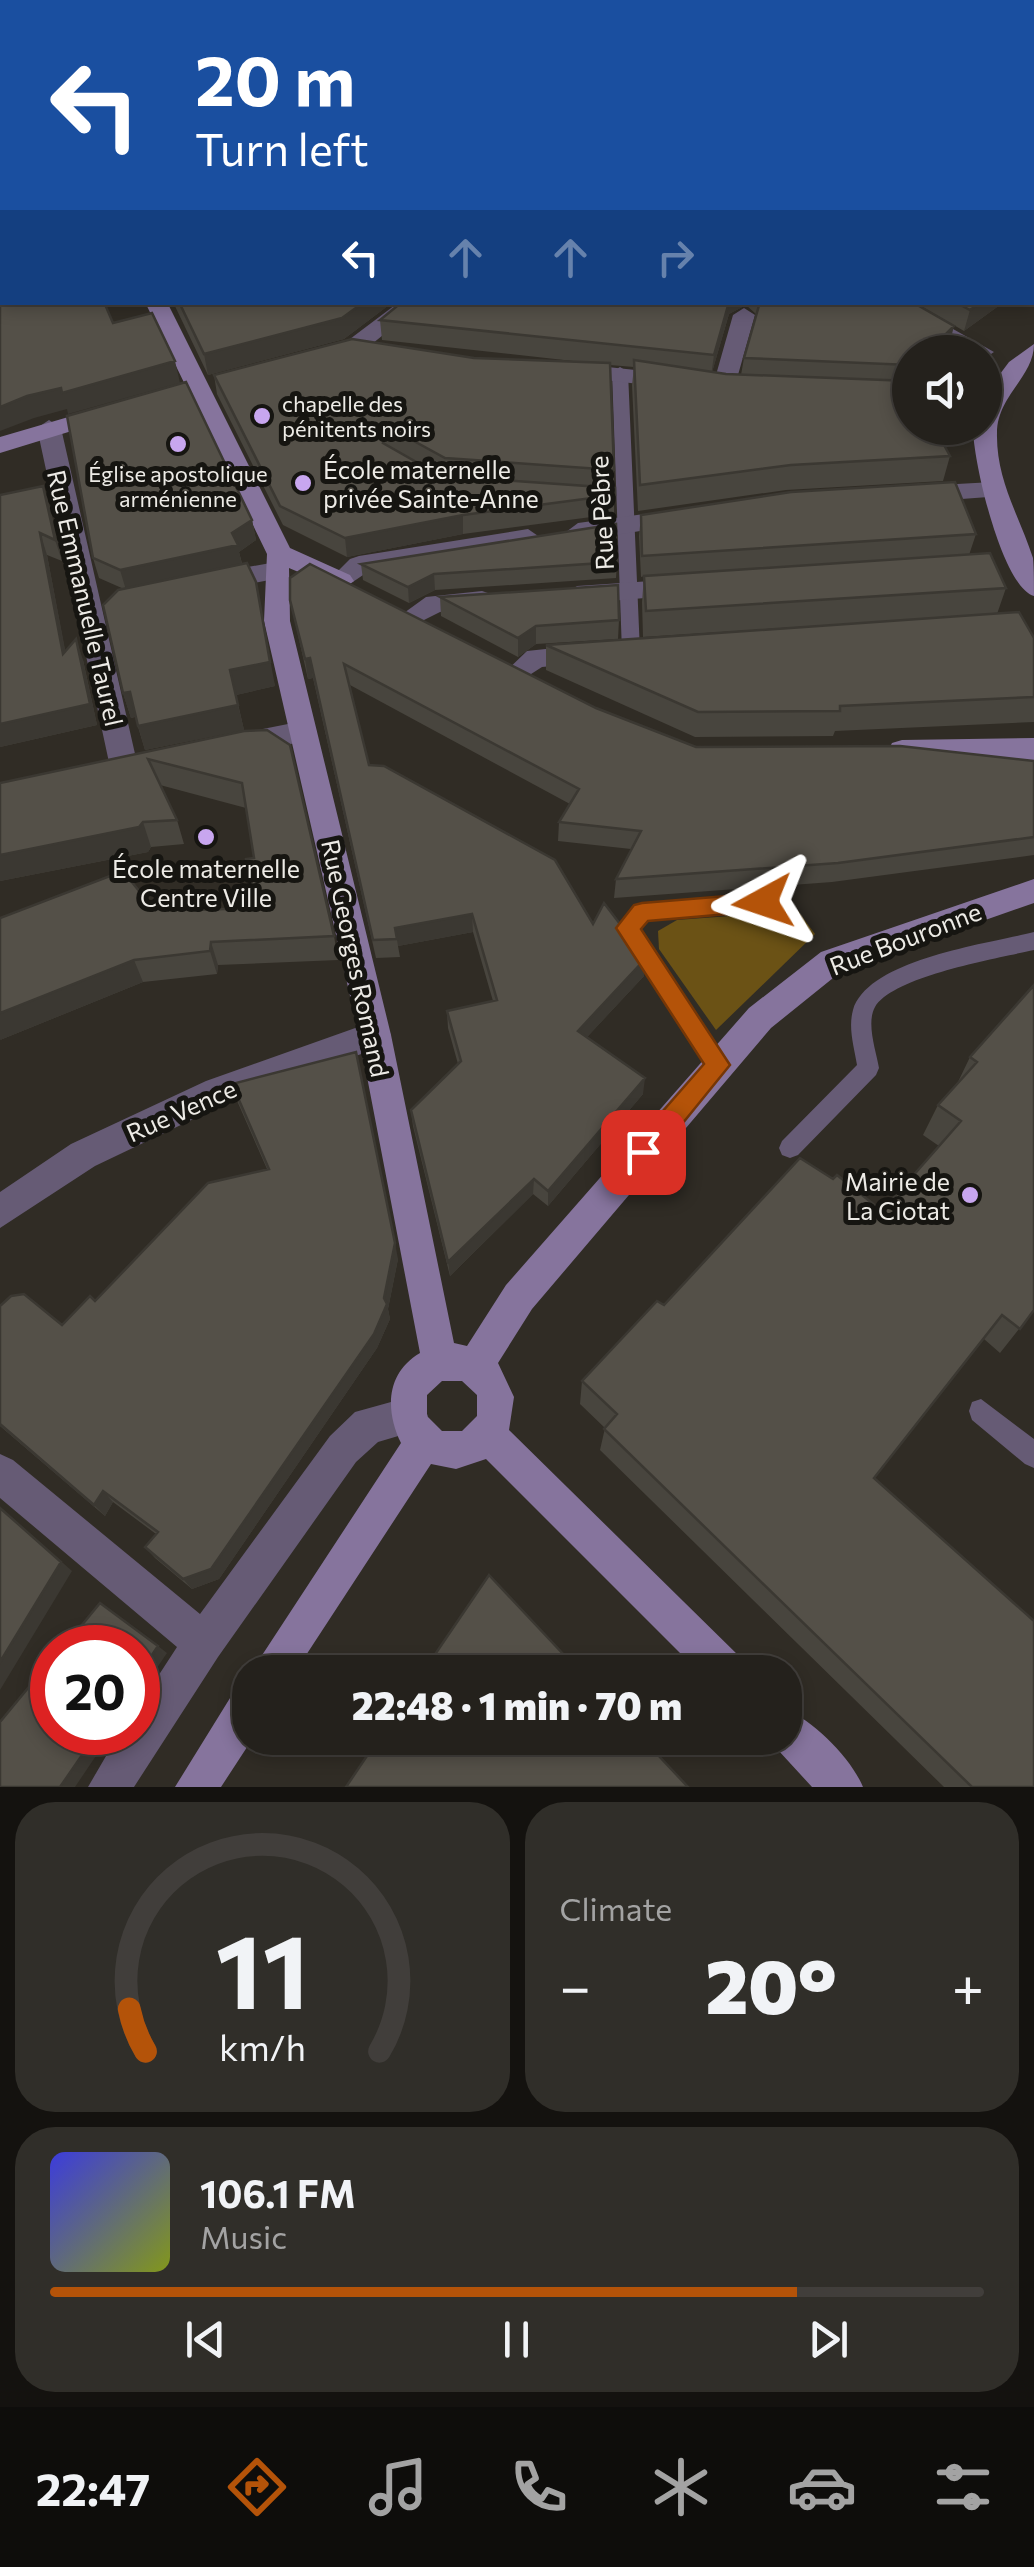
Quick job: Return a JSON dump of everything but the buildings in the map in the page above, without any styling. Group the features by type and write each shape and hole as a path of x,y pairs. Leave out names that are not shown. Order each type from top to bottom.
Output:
{"street":[{"path":"158,305 207,386 278,563"},
{"path":"303,360 354,346 409,305"},
{"path":"894,305 950,335"},
{"path":"706,386 744,316"},
{"path":"354,346 388,352"},
{"path":"1002,389 1015,368 1034,351"},
{"path":"1002,362 1015,368"},
{"path":"548,369 620,372 756,390"},
{"path":"170,396 207,386"},
{"path":"0,445 136,405"},
{"name":"Rue Emmanuelle Taurel","path":"49,428 98,608 134,765 89,775"},
{"path":"985,445 984,459 993,490 1029,576"},
{"path":"899,495 993,490"},
{"path":"341,581 359,564 716,512"},
{"path":"181,590 278,563 341,581 442,635"},
{"name":"Rue Georges Romand","path":"278,563 277,621 374,1036 458,1364"},
{"path":"992,566 1029,576"},
{"path":"552,596 708,586"},
{"path":"393,608 513,598"},
{"path":"517,673 536,658 640,651"},
{"path":"489,661 551,690"},
{"path":"202,752 303,732"},
{"path":"870,751 1034,749"},
{"name":"Rue Bouronne","path":"458,1364 760,1018 832,961 1034,891"},
{"name":"Rue Vence","path":"0,1212 83,1156 218,1090 374,1036"},
{"path":"458,1364 492,1384 497,1410 487,1434 456,1451 433,1448 416,1428 411,1390 428,1369 458,1364"},
{"path":"110,1787 204,1643 343,1449 368,1424 416,1428"},
{"path":"282,1655 416,1428"},
{"path":"487,1434 710,1655"},
{"path":"0,1472 204,1643"},
{"path":"196,1787 232,1732"},
{"path":"802,1747 842,1787"}],"lane":[{"name":"Rue Pèbre","path":"620,372 614,499 626,526 640,651"},
{"path":"718,1065 628,928 642,912 763,902"},
{"path":"790,1148 868,1068 860,1021 868,999 890,980 1034,941"},
{"path":"980,1411 1034,1455"}],"shaded area":[{"path":"798,911 815,934 716,1030 659,949 658,931 677,920"}],"place":[{"name":"chapelle des pénitents noirs","path":"262,416"},
{"name":"Église apostolique arménienne","path":"178,444"},
{"name":"École maternelle privée Sainte-Anne","path":"303,483"},
{"name":"École maternelle Centre Ville","path":"206,837"},
{"name":"Mairie de La Ciotat","path":"970,1195"}],"route":[{"path":"643,1152 718,1065 628,928 642,912 763,902"}]}
